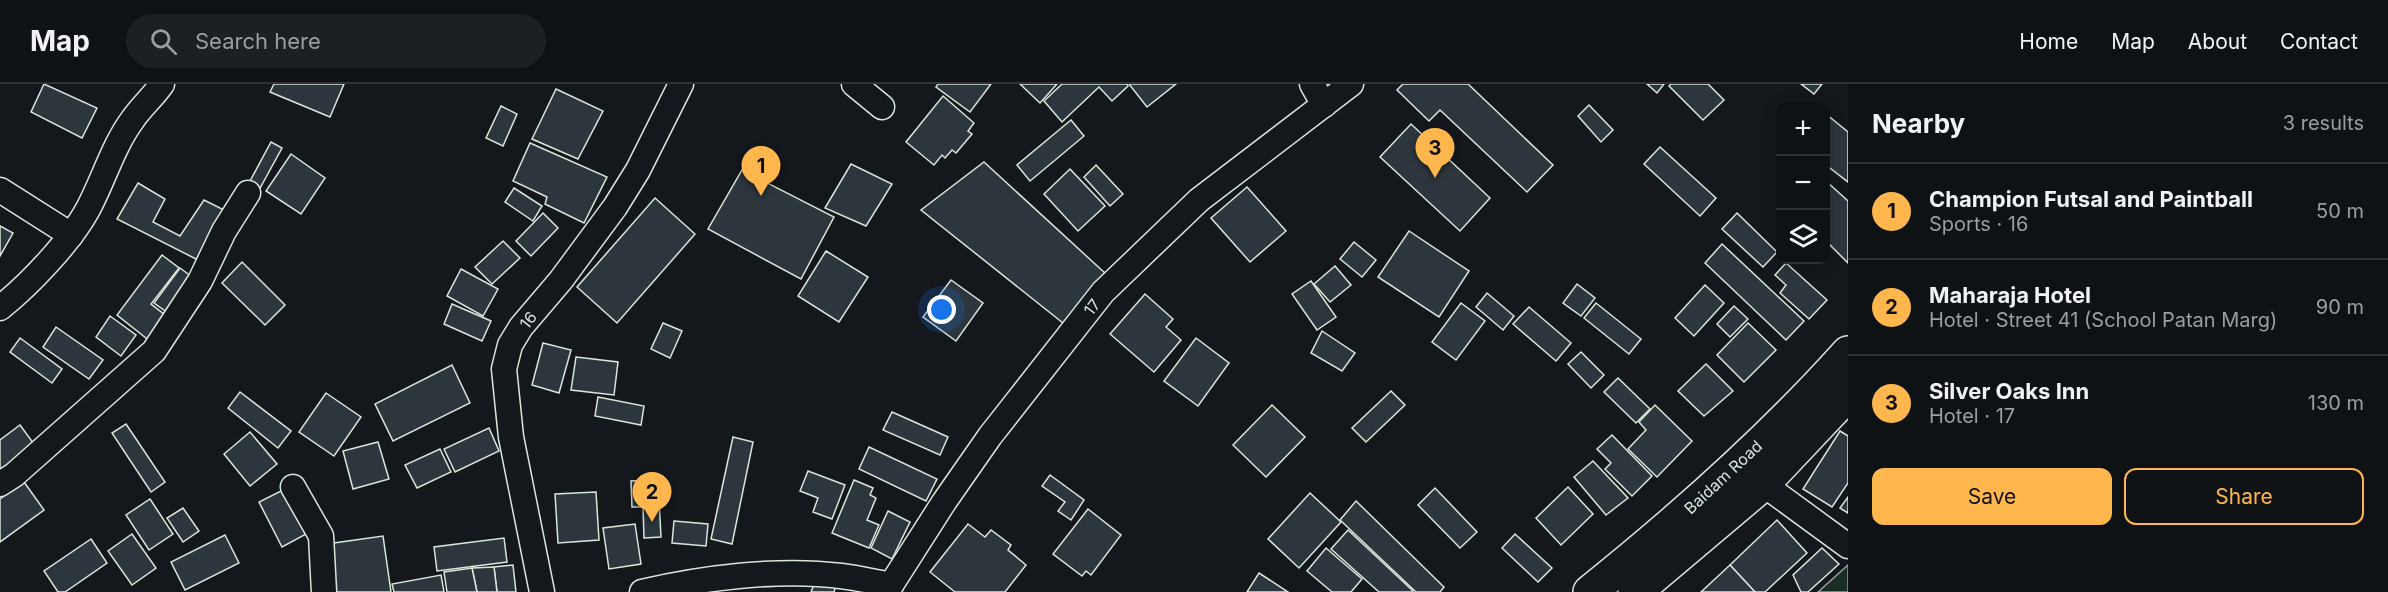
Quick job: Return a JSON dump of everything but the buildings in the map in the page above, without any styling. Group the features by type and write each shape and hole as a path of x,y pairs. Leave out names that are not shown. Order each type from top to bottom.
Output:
{"main road":[{"name":"Baidam Road","path":"1590,592 1651,543 1743,459 1819,385 1848,353"},
{"name":"Baidam Road","path":"1635,592 1763,484 1848,394"}],"street":[{"path":"0,308 18,294 71,235 88,210 107,165 133,118 162,84"},
{"name":"16","path":"542,592 512,437 504,369 510,345 521,327 561,280 615,207 638,170 681,84"},
{"path":"854,84 882,107"},
{"path":"1312,84 1324,105"},
{"name":"17","path":"896,588 944,502 990,436 1103,292 1199,200 1351,84"},
{"path":"0,190 71,235"},
{"path":"0,484 14,475 154,351 200,281 224,231 248,193"},
{"path":"1763,484 1848,546"},
{"path":"292,487 321,536 324,592"},
{"path":"642,592 687,581 782,583 840,575 896,588"}],"green space":[{"path":"1848,565 1848,592 1818,592"}],"place":[{"name":"Silver Oaks Inn","path":"1435,178"},
{"name":"Champion Futsal and Paintball","path":"761,196"},
{"name":"Maharaja Hotel","path":"652,522"}]}
